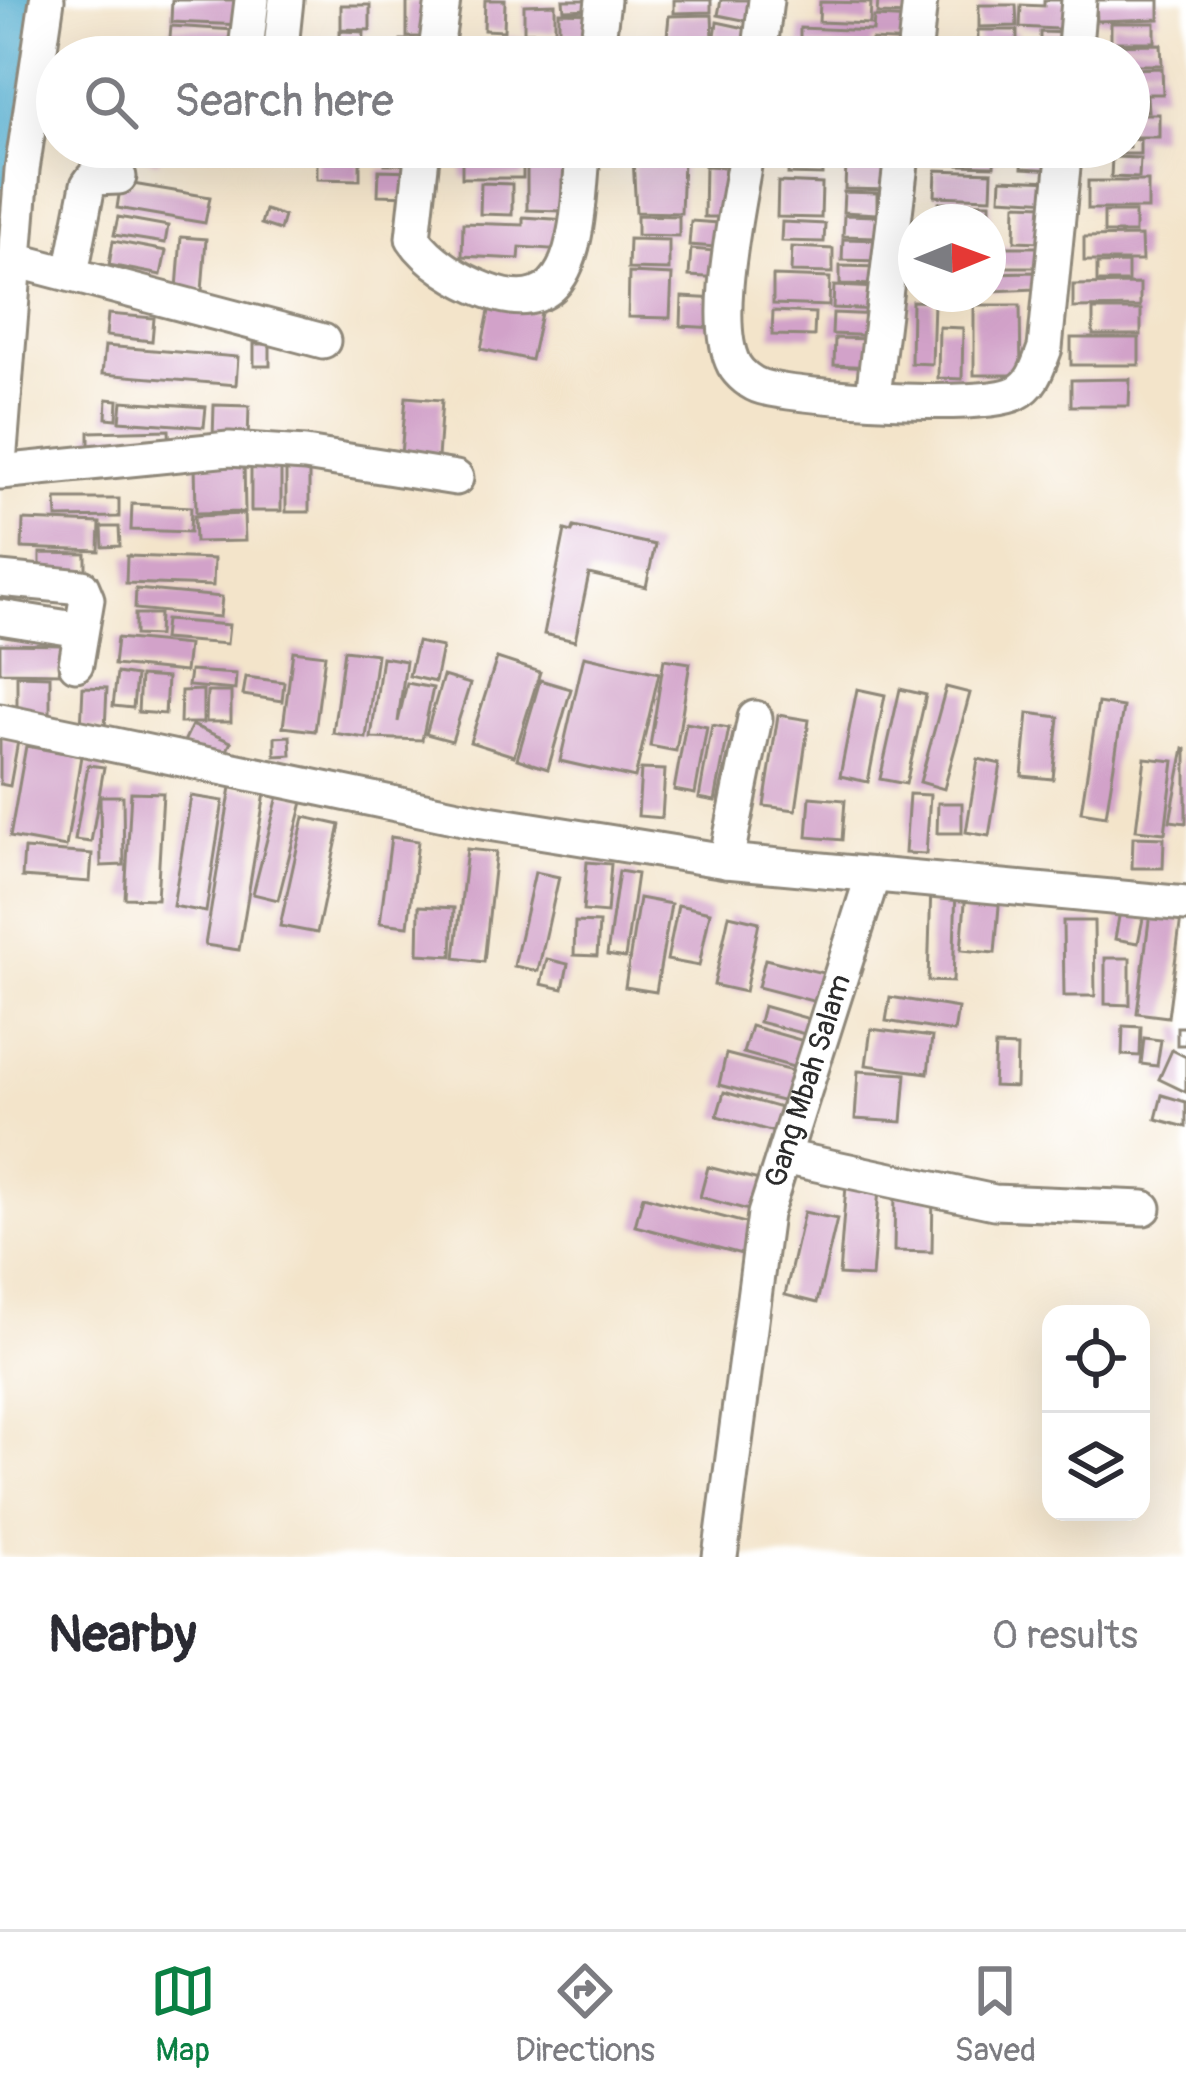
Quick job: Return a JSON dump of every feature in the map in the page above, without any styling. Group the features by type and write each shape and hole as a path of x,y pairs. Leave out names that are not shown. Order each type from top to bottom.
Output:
{"street":[{"path":"43,36 47,0"},
{"path":"248,36 252,0"},
{"path":"282,36 286,0"},
{"path":"438,36 443,0"},
{"path":"599,36 603,0"},
{"path":"762,36 766,0"},
{"path":"916,36 920,0"},
{"path":"1076,36 1079,0"},
{"path":"0,451 15,260 36,89"},
{"path":"421,168 413,238 433,261 510,298 540,298 557,284 569,260 581,168"},
{"path":"744,168 724,320 735,368 755,386 998,400 1021,392 1034,379 1045,348 1063,168"},
{"path":"873,396 900,168"},
{"path":"71,273 88,185 93,178 118,177"},
{"path":"15,260 323,341"},
{"path":"0,472 229,448 305,454 456,478"},
{"path":"0,579 82,587 87,599 79,647 0,617"},
{"path":"726,861 755,718"},
{"path":"0,721 482,822 726,861 1186,904"},
{"name":"Gang Mbah Salam","path":"720,1557 765,1214 873,875"},
{"path":"784,1157 994,1202 1144,1208"}],"building":[{"path":"172,0 245,0 244,25 171,22"},
{"path":"485,0 505,0 504,31 484,30"},
{"path":"563,0 593,0 593,9 564,10"},
{"path":"674,0 711,0 711,12 674,13"},
{"path":"721,0 763,0 758,23 718,15"},
{"path":"878,0 912,0 912,15 877,14"},
{"path":"1044,0 1071,0 1075,30 1020,27 1021,5 1044,6"},
{"path":"1096,0 1159,0 1159,19 1097,21"},
{"path":"428,1 428,36 407,36 407,2"},
{"path":"820,2 871,3 870,24 819,22"},
{"path":"555,4 555,32 524,32 524,5"},
{"path":"341,5 370,5 370,30 341,29"},
{"path":"979,5 1016,5 1017,26 979,27"},
{"path":"559,12 593,13 593,36 559,34"},
{"path":"712,15 713,36 667,36 669,16"},
{"path":"874,17 915,19 914,36 800,36 800,28 873,31"},
{"path":"717,22 759,31 758,36 715,36"},
{"path":"1111,23 1155,23 1155,42 1150,42 1150,36 1111,36"},
{"path":"171,26 234,30 233,36 170,36"},
{"path":"978,30 1017,30 1017,36 978,36"},
{"path":"340,31 364,32 364,36 340,36"},
{"path":"1040,32 1068,33 1068,36 1040,36"},
{"path":"1150,44 1161,44 1162,65 1150,65"},
{"path":"1150,68 1162,68 1163,94 1150,94"},
{"path":"1150,114 1159,114 1159,137 1150,137"},
{"path":"317,168 360,168 360,180 317,179"},
{"path":"462,168 523,168 523,178 462,178"},
{"path":"527,168 578,168 578,181 562,181 562,211 527,210"},
{"path":"634,168 683,168 681,213 636,212"},
{"path":"705,168 725,168 724,217 704,217"},
{"path":"788,168 822,168 822,175 788,174"},
{"path":"846,168 892,168 891,190 845,189"},
{"path":"1111,168 1140,168 1139,178 1111,177"},
{"path":"379,170 413,171 412,196 378,195"},
{"path":"936,170 992,172 991,198 935,196"},
{"path":"1001,179 1054,181 1053,201 1000,198"},
{"path":"1088,181 1148,181 1148,209 1088,209"},
{"path":"121,182 210,197 205,223 117,208"},
{"path":"778,182 822,184 821,218 777,217"},
{"path":"481,183 512,184 512,215 480,214"},
{"path":"844,192 877,193 877,214 843,212"},
{"path":"1016,204 1044,205 1043,242 1015,241"},
{"path":"265,210 284,216 280,230 261,224"},
{"path":"1104,212 1135,212 1135,233 1104,233"},
{"path":"637,215 679,216 679,236 637,235"},
{"path":"844,215 877,216 877,237 843,236"},
{"path":"118,217 168,226 165,243 114,235"},
{"path":"523,217 567,220 565,250 520,247 519,259 462,256 463,223 523,225"},
{"path":"691,221 732,224 730,248 689,245"},
{"path":"782,222 825,224 824,242 781,241"},
{"path":"1141,236 1142,261 1084,261 1084,237"},
{"path":"181,237 206,239 202,291 177,289"},
{"path":"629,239 669,240 669,270 628,269"},
{"path":"843,239 881,240 881,261 842,260"},
{"path":"113,241 166,251 161,275 109,265"},
{"path":"792,247 833,249 833,273 791,272"},
{"path":"1006,247 1046,247 1046,267 1006,267"},
{"path":"691,249 726,252 724,278 689,276"},
{"path":"1128,263 1128,282 1097,282 1097,264"},
{"path":"840,266 881,267 880,285 840,284"},
{"path":"1035,272 1035,289 1006,290 1006,273"},
{"path":"629,273 672,275 670,318 628,317"},
{"path":"773,276 830,278 829,306 773,304"},
{"path":"1140,284 1140,307 1073,308 1073,285"},
{"path":"834,286 881,288 880,310 833,308"},
{"path":"682,297 718,299 716,328 681,326"},
{"path":"491,302 541,313 531,360 481,349"},
{"path":"1006,305 1020,305 1021,375 974,375 974,312 1006,312"},
{"path":"1093,310 1141,310 1141,335 1093,335"},
{"path":"773,311 815,313 814,336 772,335"},
{"path":"912,312 934,312 932,364 911,363"},
{"path":"833,313 879,315 878,336 832,334"},
{"path":"108,314 154,318 152,341 106,336"},
{"path":"939,327 963,328 962,379 938,378"},
{"path":"835,338 872,339 871,367 834,365"},
{"path":"1071,338 1139,338 1139,365 1071,365"},
{"path":"254,344 270,344 270,366 254,366"},
{"path":"105,346 238,357 236,385 102,374"},
{"path":"1130,379 1129,406 1071,406 1071,380"},
{"path":"406,397 442,400 438,458 401,455"},
{"path":"107,399 118,400 117,419 106,418"},
{"path":"122,401 206,407 204,427 120,421"},
{"path":"214,405 249,406 248,441 213,440"},
{"path":"169,430 170,452 89,454 89,432"},
{"path":"244,462 245,512 196,513 195,463"},
{"path":"251,465 281,465 281,511 251,511"},
{"path":"286,469 309,469 309,512 286,512"},
{"path":"56,499 119,499 119,517 57,518"},
{"path":"132,504 191,507 190,532 131,530"},
{"path":"244,514 245,541 195,542 194,516"},
{"path":"23,520 100,523 99,551 22,548"},
{"path":"102,527 119,527 120,546 103,547"},
{"path":"574,527 655,545 646,587 589,574 575,641 544,634 565,530 572,532"},
{"path":"40,553 86,554 86,576 40,575"},
{"path":"127,556 214,559 213,586 126,583"},
{"path":"136,589 222,597 220,617 135,609"},
{"path":"135,614 159,614 158,636 135,635"},
{"path":"165,620 229,625 227,644 163,639"},
{"path":"117,638 188,645 185,672 114,665"},
{"path":"417,642 442,647 435,682 409,676"},
{"path":"0,644 64,645 63,673 0,672"},
{"path":"344,650 377,654 366,738 333,733"},
{"path":"293,651 325,655 315,731 283,727"},
{"path":"584,656 659,673 635,778 560,761"},
{"path":"382,657 406,661 398,722 407,683 433,688 422,740 371,738"},
{"path":"497,658 540,672 514,756 470,742"},
{"path":"664,659 690,663 676,751 650,746"},
{"path":"190,671 236,674 235,690 188,686"},
{"path":"117,673 136,676 133,708 113,706"},
{"path":"17,675 50,676 50,715 17,716"},
{"path":"140,676 167,678 165,714 138,712"},
{"path":"443,676 470,684 452,741 426,734"},
{"path":"246,677 284,682 282,701 243,695"},
{"path":"540,680 571,689 548,769 517,759"},
{"path":"83,687 107,688 105,729 81,728"},
{"path":"946,687 970,693 944,789 920,782"},
{"path":"857,689 885,695 868,782 840,776"},
{"path":"900,689 926,695 906,784 880,779"},
{"path":"203,690 203,723 180,723 181,691"},
{"path":"207,692 231,692 231,722 206,722"},
{"path":"1098,703 1123,707 1106,816 1081,812"},
{"path":"1028,713 1059,717 1053,779 1022,776"},
{"path":"778,715 809,720 796,810 764,806"},
{"path":"686,723 707,727 695,794 674,790"},
{"path":"192,725 231,742 220,764 181,748"},
{"path":"712,725 729,728 715,801 699,798"},
{"path":"734,729 752,733 736,804 718,800"},
{"path":"290,736 291,755 275,756 275,737"},
{"path":"0,738 18,741 10,786 0,784"},
{"path":"26,746 81,756 66,847 10,837"},
{"path":"1186,749 1186,823 1170,821"},
{"path":"1145,758 1174,761 1165,833 1136,830"},
{"path":"978,759 1001,764 989,836 966,832"},
{"path":"88,765 104,767 91,842 75,840"},
{"path":"641,769 665,770 662,818 638,816"},
{"path":"231,787 265,793 239,950 205,945"},
{"path":"131,792 163,793 157,899 125,898"},
{"path":"279,792 304,798 278,900 253,894"},
{"path":"909,794 930,795 926,854 905,853"},
{"path":"100,796 123,796 124,865 101,866"},
{"path":"191,796 223,801 206,912 173,906"},
{"path":"810,797 845,800 842,840 807,837"},
{"path":"938,803 962,803 962,833 937,833"},
{"path":"304,817 340,825 317,933 280,926"},
{"path":"391,837 418,841 408,926 380,923"},
{"path":"1133,837 1164,838 1163,868 1132,868"},
{"path":"24,849 92,854 90,882 22,877"},
{"path":"467,849 496,852 484,962 455,958"},
{"path":"587,862 611,864 607,913 583,911"},
{"path":"619,871 637,874 625,958 607,955"},
{"path":"535,872 559,877 538,971 514,966"},
{"path":"931,886 956,887 953,982 928,981"},
{"path":"966,891 1000,894 995,953 961,950"},
{"path":"639,898 671,904 656,992 625,987"},
{"path":"1122,900 1146,904 1138,943 1115,939"},
{"path":"678,905 710,912 699,966 667,960"},
{"path":"419,906 454,908 452,956 418,954"},
{"path":"1150,913 1181,917 1168,1017 1137,1013"},
{"path":"729,915 759,922 745,992 714,985"},
{"path":"1063,921 1094,921 1095,996 1064,996"},
{"path":"575,922 599,923 597,956 574,955"},
{"path":"1105,958 1130,958 1130,1005 1105,1004"},
{"path":"547,959 568,964 563,989 541,984"},
{"path":"765,959 831,975 824,1004 758,987"},
{"path":"890,997 958,1008 954,1032 886,1021"},
{"path":"763,1006 824,1023 820,1038 759,1022"},
{"path":"751,1026 811,1043 804,1070 743,1053"},
{"path":"1123,1026 1141,1027 1140,1056 1122,1055"},
{"path":"1177,1027 1186,1027 1186,1045 1177,1045"},
{"path":"871,1029 932,1037 928,1073 866,1065"},
{"path":"1144,1038 1161,1040 1157,1066 1141,1064"},
{"path":"995,1046 1017,1047 1016,1087 993,1086"},
{"path":"1172,1050 1186,1057 1186,1092 1159,1079"},
{"path":"726,1054 800,1073 793,1104 719,1085"},
{"path":"858,1071 906,1074 902,1122 855,1119"},
{"path":"724,1092 795,1112 788,1136 717,1116"},
{"path":"1162,1095 1186,1102 1186,1127 1156,1119"},
{"path":"708,1167 771,1183 763,1214 700,1197"},
{"path":"846,1186 879,1188 872,1277 839,1275"},
{"path":"895,1193 933,1193 932,1252 894,1251"},
{"path":"643,1196 757,1226 749,1256 635,1226"},
{"path":"804,1212 837,1219 817,1303 785,1295"}],"waterway":[{"path":"0,166 13,0"}]}
